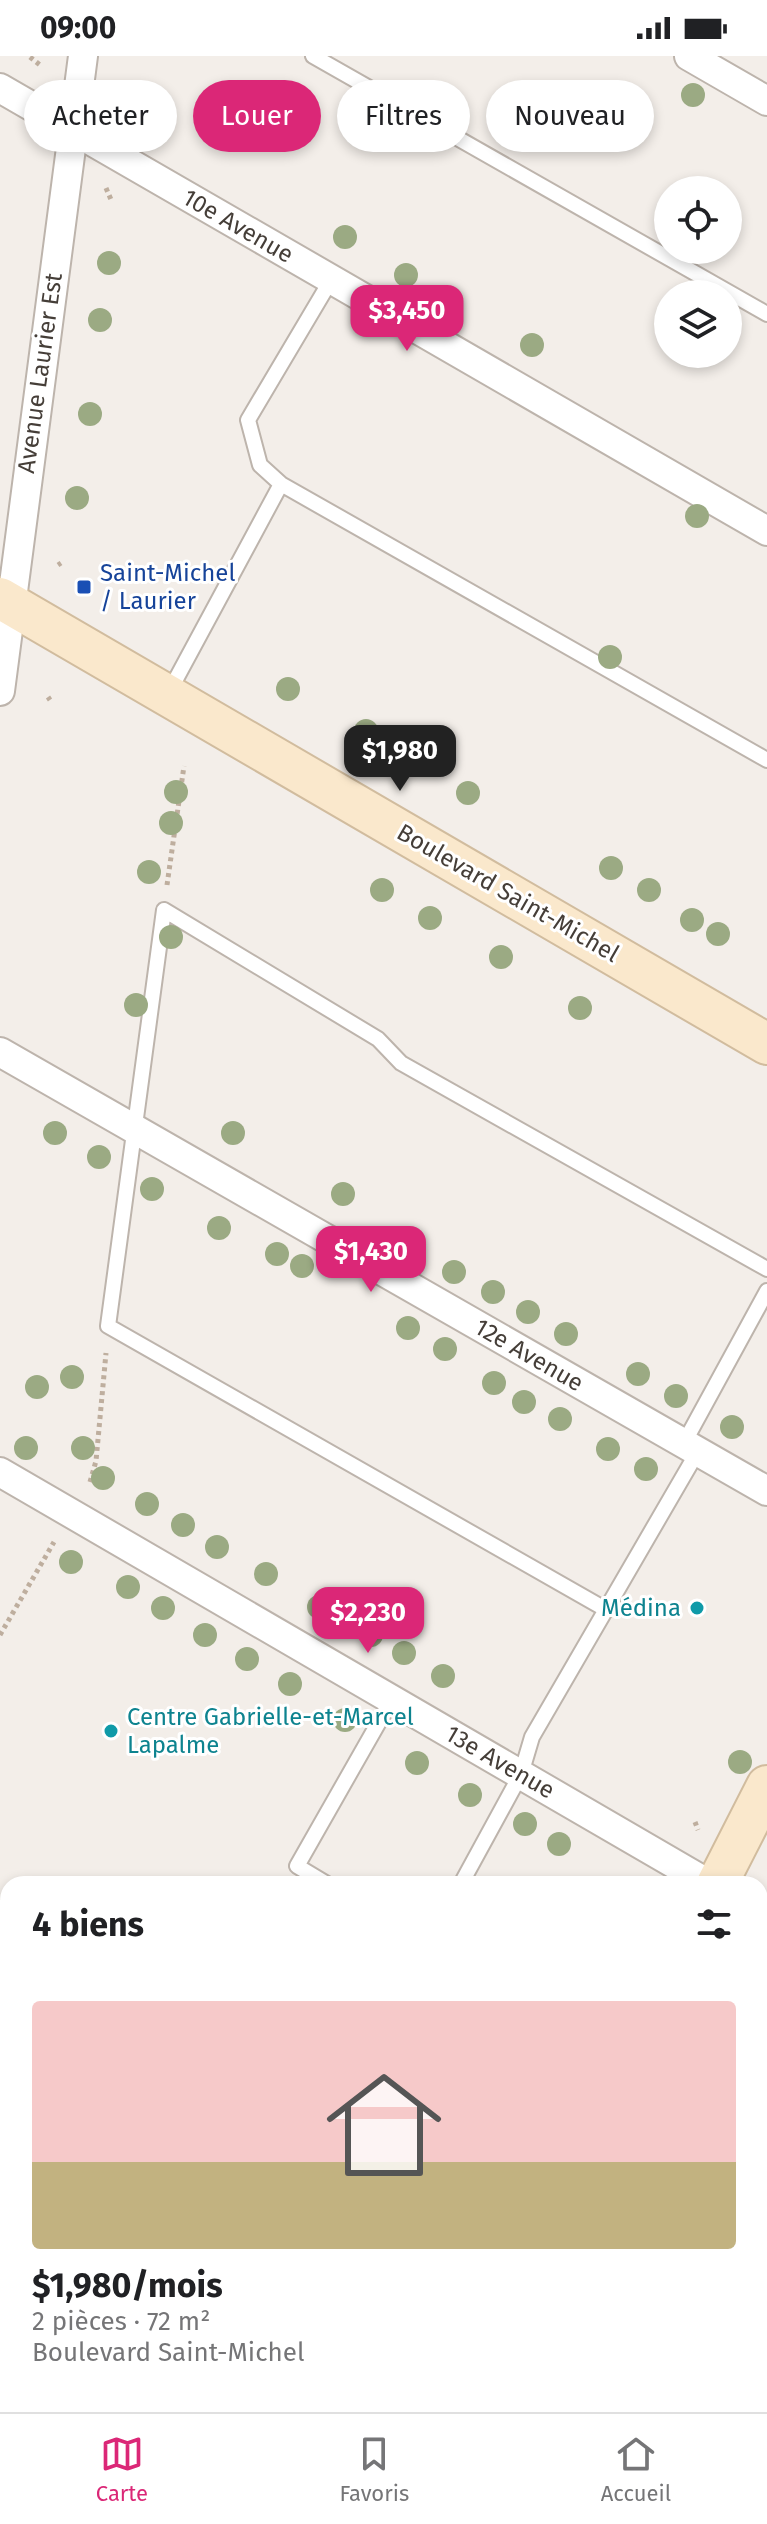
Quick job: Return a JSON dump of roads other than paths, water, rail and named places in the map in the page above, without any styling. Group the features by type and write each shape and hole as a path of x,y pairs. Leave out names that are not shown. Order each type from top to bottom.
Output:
{"main road":[{"name":"Boulevard Saint-Michel","path":"6,602 767,1044"},
{"path":"721,1876 767,1786"}],"street":[{"name":"Avenue Laurier Est","path":"80,80 83,56"},
{"path":"689,56 767,101"},
{"name":"10e Avenue","path":"0,88 24,102"},
{"name":"Avenue Laurier Est","path":"0,691 6,602 70,152"},
{"name":"10e Avenue","path":"111,152 767,531"},
{"name":"12e Avenue","path":"0,1052 767,1491"},
{"name":"13e Avenue","path":"0,1472 695,1876"}],"lane":[{"path":"313,56 767,314"},
{"path":"331,280 248,420 260,465 281,484 767,760"},
{"path":"167,694 281,484"},
{"path":"605,1609 108,1326 164,910 378,1039 401,1063 767,1269"},
{"path":"465,1876 521,1774 532,1737 605,1609 691,1447 767,1291"},
{"path":"314,1876 297,1866 392,1699"}],"place":[{"name":"Saint-Michel / Laurier","path":"84,587"},
{"name":"Médina","path":"697,1608"},
{"name":"Centre Gabrielle-et-Marcel Lapalme","path":"111,1731"}]}
